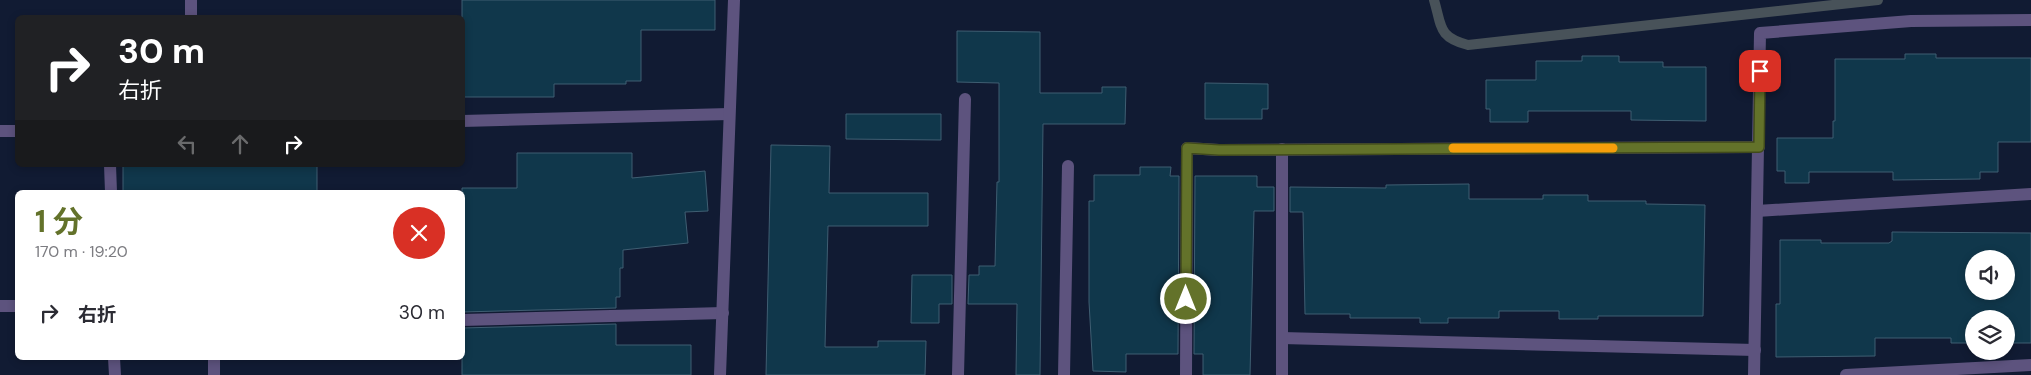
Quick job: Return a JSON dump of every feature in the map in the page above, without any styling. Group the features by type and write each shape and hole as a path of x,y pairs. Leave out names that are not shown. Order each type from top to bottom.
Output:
{"street":[{"path":"191,0 191,15"},
{"path":"720,375 734,0"},
{"path":"1754,375 1760,33 1910,21 2031,20"},
{"path":"958,375 965,99"},
{"path":"465,121 729,114"},
{"path":"0,131 15,130"},
{"path":"1186,375 1187,148 1759,147"},
{"path":"1282,149 1282,375"},
{"path":"1064,375 1068,166"},
{"path":"110,167 111,190"},
{"path":"1757,211 2031,194"},
{"path":"0,306 15,306"},
{"path":"465,320 722,313"},
{"path":"1282,338 1755,350"},
{"path":"114,360 115,375"},
{"path":"214,360 214,375"},
{"path":"1846,375 2031,365"}],"building":[{"path":"462,0 715,0 715,30 641,30 641,81 626,81 626,84 554,84 554,97 465,97 465,15 462,15"},
{"path":"957,31 1040,32 1040,93 1102,93 1102,87 1126,87 1125,124 1043,124 1040,375 1016,375 1017,304 968,304 969,275 979,275 979,266 995,266 997,182 999,182 999,83 957,82"},
{"path":"1905,54 1936,54 1936,58 2031,58 2031,142 1998,142 1998,172 1980,172 1980,179 1893,180 1893,172 1809,172 1809,183 1785,183 1785,171 1777,171 1777,138 1833,138 1833,121 1835,121 1835,59 1905,59"},
{"path":"1582,56 1619,56 1619,62 1663,62 1663,67 1706,67 1706,121 1631,120 1631,111 1528,111 1528,122 1490,122 1490,109 1486,109 1486,80 1536,80 1536,61 1582,61"},
{"path":"1205,83 1268,84 1268,109 1262,109 1262,119 1205,119"},
{"path":"846,114 941,114 941,140 846,139"},
{"path":"771,145 830,146 829,193 928,193 928,226 828,226 825,347 878,347 878,341 926,341 925,375 766,375"},
{"path":"517,153 632,153 632,178 705,171 708,211 685,212 688,243 623,250 623,268 620,268 620,297 616,297 616,308 465,312 465,190 462,190 462,188 517,188"},
{"path":"123,167 317,167 317,190 123,190"},
{"path":"1140,167 1171,167 1170,176 1179,176 1178,354 1126,354 1126,372 1093,371 1089,302 1089,201 1094,201 1094,175 1140,175"},
{"path":"1195,176 1257,176 1257,187 1274,187 1274,211 1254,211 1250,375 1203,375 1203,354 1194,354"},
{"path":"1469,184 1469,199 1543,199 1543,195 1588,195 1588,201 1646,201 1646,204 1705,205 1703,316 1598,316 1598,319 1559,319 1559,311 1499,311 1499,318 1448,318 1448,323 1420,323 1420,318 1350,318 1350,314 1305,314 1303,212 1290,212 1290,187 1386,188 1386,185"},
{"path":"1892,232 2031,233 2031,343 2015,343 2015,310 1965,310 1965,343 1951,343 1951,338 1875,338 1875,356 1776,357 1776,304 1780,304 1780,240 1821,240 1821,243 1889,243 1892,241"},
{"path":"912,275 952,275 952,304 939,304 939,323 911,323"},
{"path":"616,324 616,345 691,345 691,375 462,375 462,360 465,360 465,328"}],"waterway":[{"path":"1434,0 1440,24 1446,34 1458,42 1468,45 1878,0"}],"slow traffic":[{"path":"1453,148 1613,148"}],"route":[{"path":"1186,299 1187,148 1219,150 1759,147 1760,71"}]}
